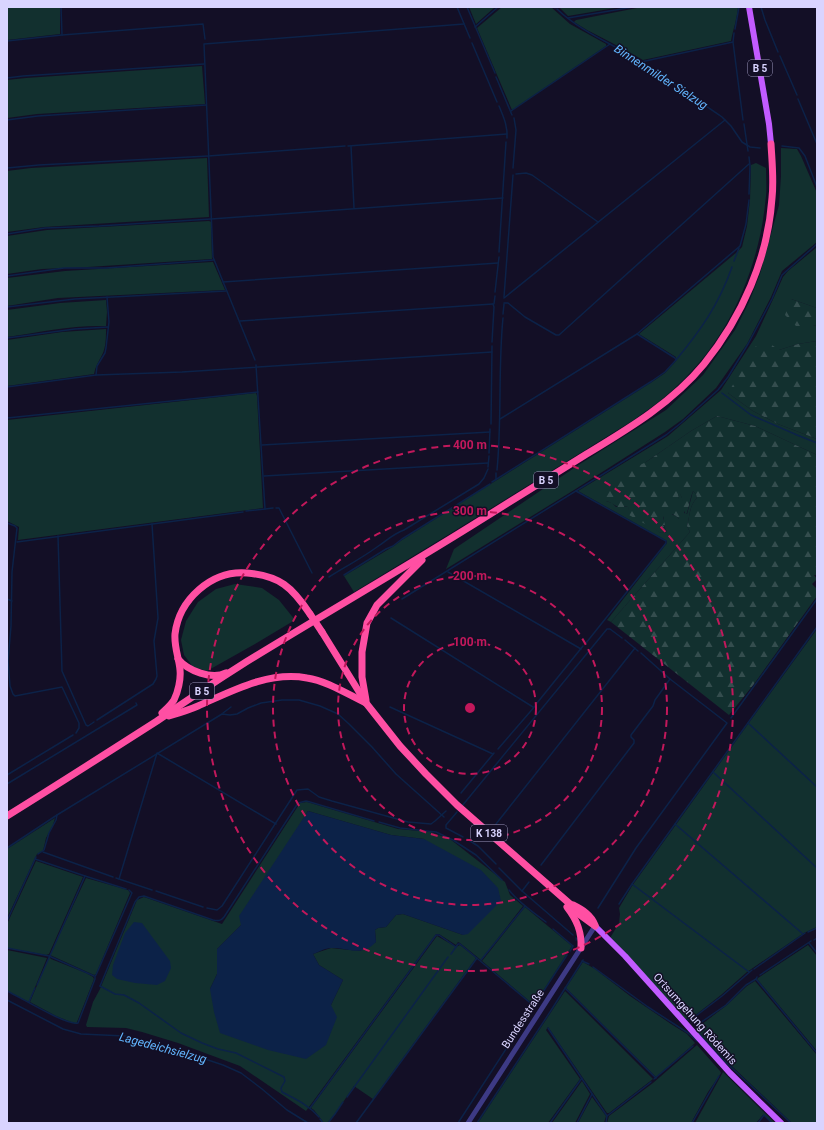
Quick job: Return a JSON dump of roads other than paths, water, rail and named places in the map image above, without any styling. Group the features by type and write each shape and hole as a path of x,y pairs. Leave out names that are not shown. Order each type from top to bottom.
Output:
{"highway":[{"name":"B 5","path":"7,816 246,662 427,554 627,429 663,404 701,367 727,332 741,306 759,263 768,227 772,198 773,176 771,144"},
{"path":"366,703 362,677 362,652 367,623 377,605 427,554"},
{"path":"156,721 171,704 177,694 181,675 175,644 175,633 186,605 193,595 201,588 218,578 232,574 245,573 265,576 287,586 300,599 366,703"},
{"path":"178,658 187,668 202,674 211,675 221,675 246,662"},
{"path":"156,721 196,706 246,684 281,677 308,678 323,683 366,703"},
{"name":"K 138","path":"366,703 400,746 447,796 554,891 570,904 588,914 594,921 595,926"},
{"path":"554,891 577,922 582,939 581,948"}],"main road":[{"name":"B 5","path":"749,7 771,144"},
{"name":"Ortsumgehung Rödemis","path":"595,926 730,1073 781,1123"}],"street":[{"name":"Bundesstraße","path":"468,1123 595,926"}],"water":[{"path":"308,811 391,835 424,839 481,870 498,888 501,901 468,934 463,935 403,914 396,915 386,927 375,930 376,942 365,950 355,951 329,948 313,954 319,965 343,980 331,1005 337,1017 326,1045 306,1059 268,1050 220,1033 210,989 217,974 217,949 241,925 239,916"},
{"path":"134,922 142,923 170,961 171,968 165,981 157,985 135,983 117,979 112,975 113,965 125,933"}],"waterway":[{"path":"61,7 62,35"},
{"path":"457,7 470,38"},
{"path":"467,7 495,73"},
{"path":"475,27 498,7"},
{"path":"568,18 633,7"},
{"path":"735,29 739,7"},
{"path":"761,7 778,52"},
{"name":"Binnenmilder Sielzug","path":"557,9 576,24 640,61 722,117 731,126 742,142 750,147 760,148"},
{"path":"7,41 62,35 203,24 205,39"},
{"path":"255,360 213,257 204,44 464,24"},
{"path":"734,33 733,42 743,120"},
{"path":"641,62 733,42"},
{"path":"472,43 497,102"},
{"path":"511,111 610,44"},
{"path":"780,56 797,95"},
{"path":"7,78 204,64"},
{"path":"496,77 512,115"},
{"path":"798,99 817,144"},
{"path":"7,120 38,116 206,105"},
{"path":"499,106 504,117 507,138"},
{"path":"513,168 516,130 514,118"},
{"path":"504,298 725,120"},
{"path":"744,124 748,151"},
{"path":"348,146 507,134"},
{"path":"499,252 506,142"},
{"path":"7,168 345,146"},
{"path":"351,146 354,208"},
{"name":"Binnenmilder Sielzug","path":"782,146 799,148 805,156 817,187"},
{"path":"749,157 749,194"},
{"path":"504,303 508,303 525,317 556,335 559,335 749,164"},
{"path":"516,174 526,173 532,175 598,222"},
{"path":"504,297 513,175"},
{"path":"7,234 45,228 211,219 503,198"},
{"path":"500,419 637,334 740,246 746,224 749,200"},
{"path":"402,599 666,435 681,423 718,390 728,377 748,344 772,299 782,275 817,244"},
{"path":"734,261 739,248"},
{"path":"495,292 499,257"},
{"path":"7,276 64,268 106,268 214,260"},
{"path":"223,282 498,263"},
{"path":"676,360 715,305 732,267"},
{"path":"7,307 75,299 226,291"},
{"path":"240,321 494,304 495,296"},
{"path":"96,375 97,366 105,353 106,348 109,322 107,297"},
{"path":"492,342 493,304"},
{"path":"503,314 504,304"},
{"path":"497,470 503,318"},
{"path":"7,338 75,329 108,327"},
{"path":"492,482 652,381 665,372 676,360 637,334"},
{"path":"491,424 492,346"},
{"path":"7,387 96,375 182,372 492,352"},
{"path":"246,511 265,509 256,365"},
{"path":"7,418 258,392"},
{"path":"722,393 751,415 817,443"},
{"path":"489,453 490,429"},
{"path":"262,445 490,432"},
{"path":"488,467 489,456"},
{"path":"264,476 488,463"},
{"path":"329,577 479,484 484,478 488,469"},
{"path":"496,473 496,479"},
{"path":"344,575 393,546 490,484"},
{"path":"576,491 666,541 666,543 586,643"},
{"path":"265,509 273,508"},
{"path":"276,508 279,508 312,573"},
{"path":"17,542 243,512"},
{"path":"7,523 17,528 12,572 11,626 8,661 10,686 15,696 62,687 79,723 79,728 76,733"},
{"path":"97,720 153,684 157,676 154,641 158,618 152,524"},
{"path":"58,536 62,671 86,725 88,726 94,722"},
{"path":"448,572 581,649"},
{"path":"7,599 12,601"},
{"path":"731,718 817,599"},
{"path":"391,618 533,707"},
{"path":"675,824 817,627"},
{"path":"462,806 607,629 610,629 622,638"},
{"path":"625,640 638,651"},
{"path":"537,703 583,646"},
{"path":"496,824 635,648"},
{"path":"598,908 636,848 727,723 670,679 641,653"},
{"path":"541,865 634,743 631,735 653,706 655,700 670,679"},
{"path":"7,848 57,815 222,714 237,714 261,703 282,700 299,700 320,706 338,714 372,747 396,774 444,817"},
{"path":"7,784 137,705 136,703"},
{"path":"498,749 536,705"},
{"path":"223,713 231,707"},
{"path":"390,707 493,754"},
{"path":"748,723 817,787"},
{"path":"7,775 73,735"},
{"path":"119,879 157,753 276,824"},
{"path":"461,793 494,753"},
{"path":"713,772 817,868"},
{"path":"207,908 217,910 222,906 297,790 308,789 319,797 408,822 431,824 446,811"},
{"path":"100,986 135,902 139,897 144,896 218,921 224,917 298,803 306,801 374,821"},
{"path":"457,812 446,825 446,828 463,837"},
{"path":"38,854 44,850 49,833 57,815"},
{"path":"379,822 400,828 436,832 453,840 476,855 502,880"},
{"path":"749,972 632,884 675,824 803,934"},
{"path":"467,839 478,846 496,864"},
{"path":"43,852 113,877"},
{"path":"7,921 36,857"},
{"path":"35,859 126,889"},
{"path":"499,868 522,891 573,935"},
{"path":"37,985 85,876"},
{"path":"116,878 152,890"},
{"path":"522,891 529,882"},
{"path":"619,904 632,884"},
{"path":"7,991 54,1016 72,1023 78,1023 95,976 132,893 129,890"},
{"path":"509,890 522,903 546,922"},
{"path":"156,891 203,907"},
{"path":"481,960 525,906"},
{"path":"808,932 817,928"},
{"path":"553,929 573,946"},
{"path":"754,969 805,933"},
{"path":"310,1108 436,935 439,935 456,947"},
{"path":"760,975 811,941"},
{"path":"809,943 817,953"},
{"path":"451,954 458,944 460,944 534,1006"},
{"path":"570,951 573,946"},
{"path":"7,948 49,956 94,976"},
{"path":"458,1123 567,955"},
{"path":"347,1097 448,957"},
{"path":"356,1123 477,958"},
{"path":"477,1123 583,960"},
{"path":"582,961 589,964"},
{"path":"593,967 648,1007 688,1033 697,1041"},
{"path":"687,1020 693,1018 722,996 752,970"},
{"path":"700,1023 726,1005 746,985 757,977"},
{"path":"756,979 817,1053"},
{"path":"100,986 115,994 124,995 139,1003 181,1033 218,1049 236,1053 284,1077 285,1081 281,1088 282,1092 306,1106 319,1117"},
{"path":"29,1002 35,988"},
{"path":"565,988 656,1078"},
{"name":"Lagedeichsielzug","path":"7,1000 63,1029 81,1034 125,1036 178,1050 223,1065 241,1073 287,1110 308,1123"},
{"path":"697,1026 696,1030 717,1054 791,1123"},
{"path":"548,1028 607,1116 651,1082"},
{"path":"654,1079 693,1046"},
{"path":"692,1123 719,1076"},
{"path":"550,1123 582,1078"},
{"path":"577,1123 592,1094"},
{"path":"328,1123 343,1102"},
{"path":"758,1123 764,1115 772,1123"},
{"path":"606,1123 607,1116"},
{"path":"320,1119 323,1123"}]}
